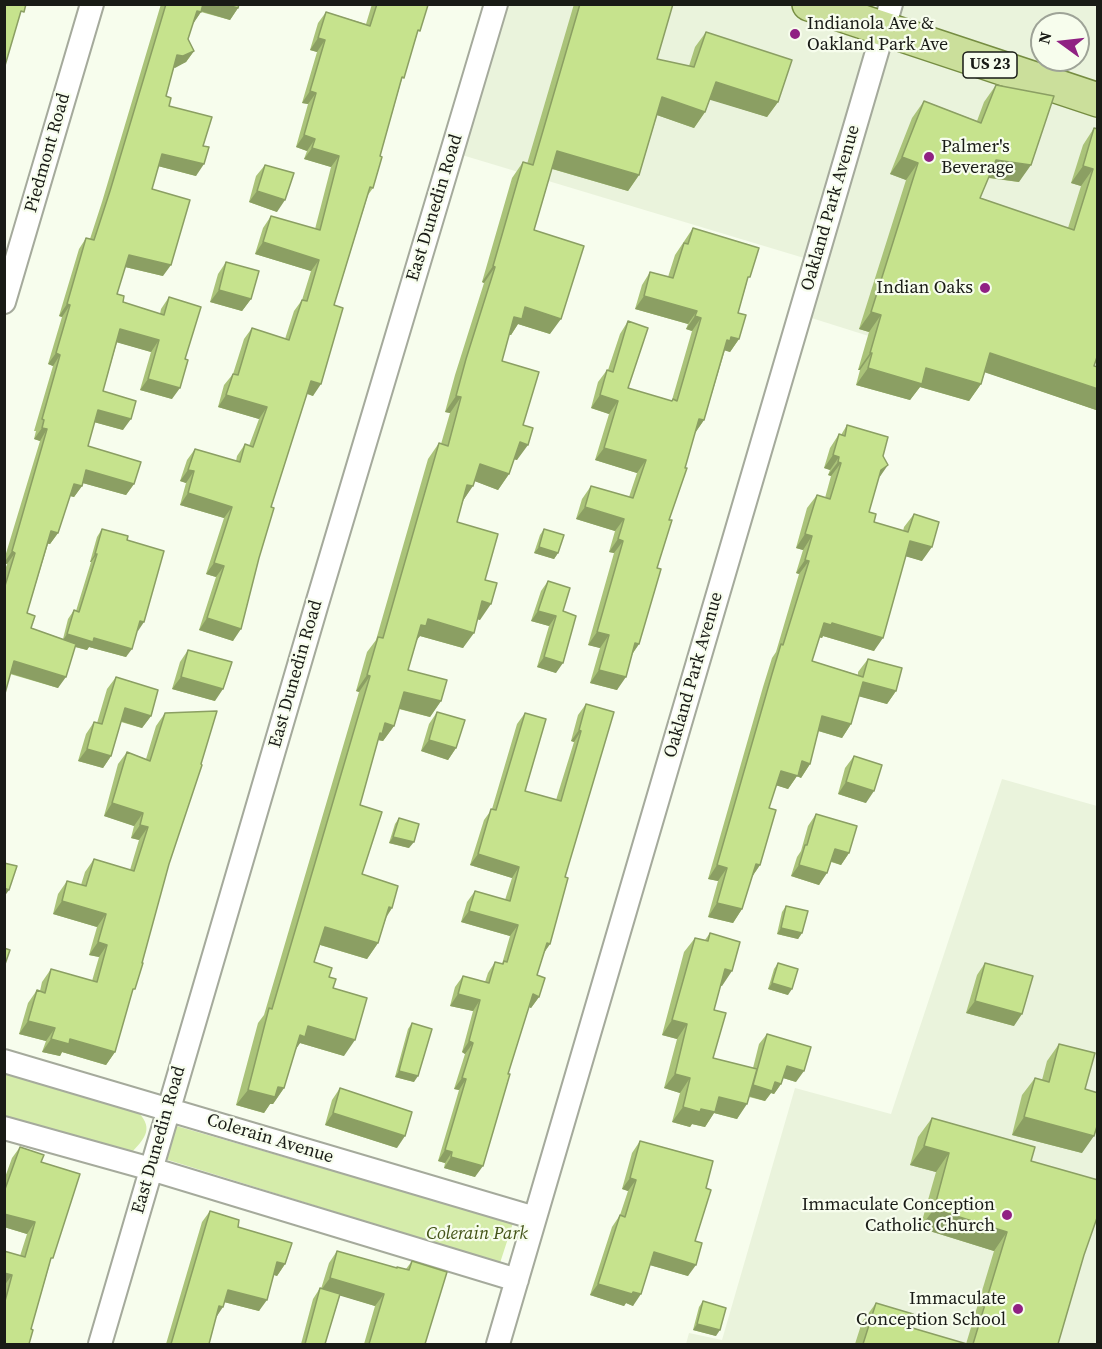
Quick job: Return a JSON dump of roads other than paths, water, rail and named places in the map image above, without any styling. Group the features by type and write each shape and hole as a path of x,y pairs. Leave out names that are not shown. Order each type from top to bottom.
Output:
{"main road":[{"name":"US 23","path":"809,4 887,17 1098,100"}],"street":[{"name":"Piedmont Road","path":"4,302 92,4"},
{"name":"East Dunedin Road","path":"100,1344 496,4"},
{"name":"Oakland Park Avenue","path":"498,1344 887,17"},
{"name":"Colerain Avenue","path":"4,1061 535,1218"},
{"path":"4,1128 151,1169 517,1280"}],"place":[{"name":"Indianola Ave & Oakland Park Ave","path":"795,34"},
{"name":"Palmer's Beverage","path":"929,157"},
{"name":"Indian Oaks","path":"985,288"},
{"name":"Immaculate Conception Catholic Church","path":"1007,1215"},
{"name":"Immaculate Conception School","path":"1018,1309"}],"park label":[{"name":"Colerain Park","path":"477,1234"}]}
